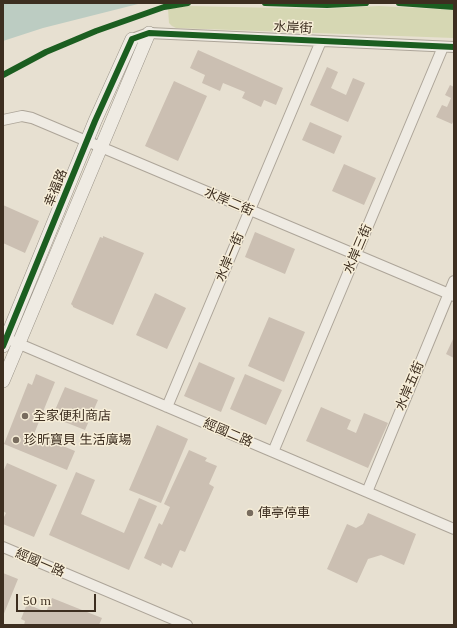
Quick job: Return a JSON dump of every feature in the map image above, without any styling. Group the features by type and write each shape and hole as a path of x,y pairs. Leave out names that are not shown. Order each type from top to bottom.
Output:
{"street":[{"name":"水岸街","path":"132,39 149,33 454,47"},
{"name":"幸福路","path":"8,341 100,148 149,33"},
{"name":"幸福路","path":"3,381 8,341 87,142 132,39"},
{"name":"水岸一街","path":"167,407 321,41"},
{"name":"水岸三街","path":"273,452 443,47"},
{"name":"水岸二街","path":"3,120 22,116 32,118 451,295"},
{"name":"水岸五街","path":"366,492 451,295 454,281"},
{"name":"經國二路","path":"8,341 454,529"},
{"name":"經國一路","path":"3,547 187,625"}],"green space":[{"path":"189,6 322,9 379,6 454,10 454,38 176,28 169,23 168,9"}],"shaded area":[{"path":"3,3 142,3 43,28 3,41"}],"building":[{"path":"198,50 283,88 276,105 264,100 261,107 242,98 245,92 223,83 220,91 202,83 205,75 190,68"},
{"path":"327,67 338,72 331,88 346,95 353,78 365,83 348,122 310,105"},
{"path":"174,81 207,96 178,161 145,146"},
{"path":"450,85 454,87 454,120 452,124 436,117 442,105 447,107 451,98 445,95"},
{"path":"310,122 342,136 334,154 302,140"},
{"path":"344,164 376,178 364,205 332,191"},
{"path":"3,205 39,221 25,253 3,243"},
{"path":"255,232 295,249 285,274 245,257"},
{"path":"103,236 144,253 113,325 73,307 71,304 100,237 103,238"},
{"path":"155,293 186,308 167,349 136,335"},
{"path":"269,317 305,332 284,382 248,366"},
{"path":"454,337 454,358 446,354"},
{"path":"199,362 235,378 221,412 184,396"},
{"path":"36,374 55,382 34,434 75,451 67,470 4,444 28,383 32,385"},
{"path":"245,374 282,390 266,425 230,409"},
{"path":"65,387 98,400 85,430 52,417"},
{"path":"321,407 351,420 347,429 356,433 364,413 388,423 368,468 306,441"},
{"path":"157,425 188,439 161,503 129,490"},
{"path":"189,450 207,458 205,461 217,466 209,484 214,487 185,552 180,550 172,568 162,563 161,566 144,558 159,523 162,525 170,507 164,504"},
{"path":"7,463 57,485 34,537 3,524 3,519 6,513 3,511 3,472"},
{"path":"76,472 95,480 81,514 124,533 139,498 157,506 129,570 49,535"},
{"path":"368,513 416,534 404,565 381,555 368,559 357,583 327,569 347,524 356,528 363,524"},
{"path":"3,573 18,579 3,616"},
{"path":"52,598 102,618 99,625 24,625 25,621 21,619 27,604 46,612"}],"cycle path":[{"path":"3,75 46,52 96,31 164,7 188,3"},
{"path":"265,3 327,5 366,3"},
{"path":"399,3 454,7"},
{"path":"3,346 95,121 132,39 149,33 454,47"}],"place":[{"name":"全家便利商店","path":"25,416"},
{"name":"珍昕寶貝 生活廣場","path":"16,440"},
{"name":"俥亭停車","path":"250,513"}]}
